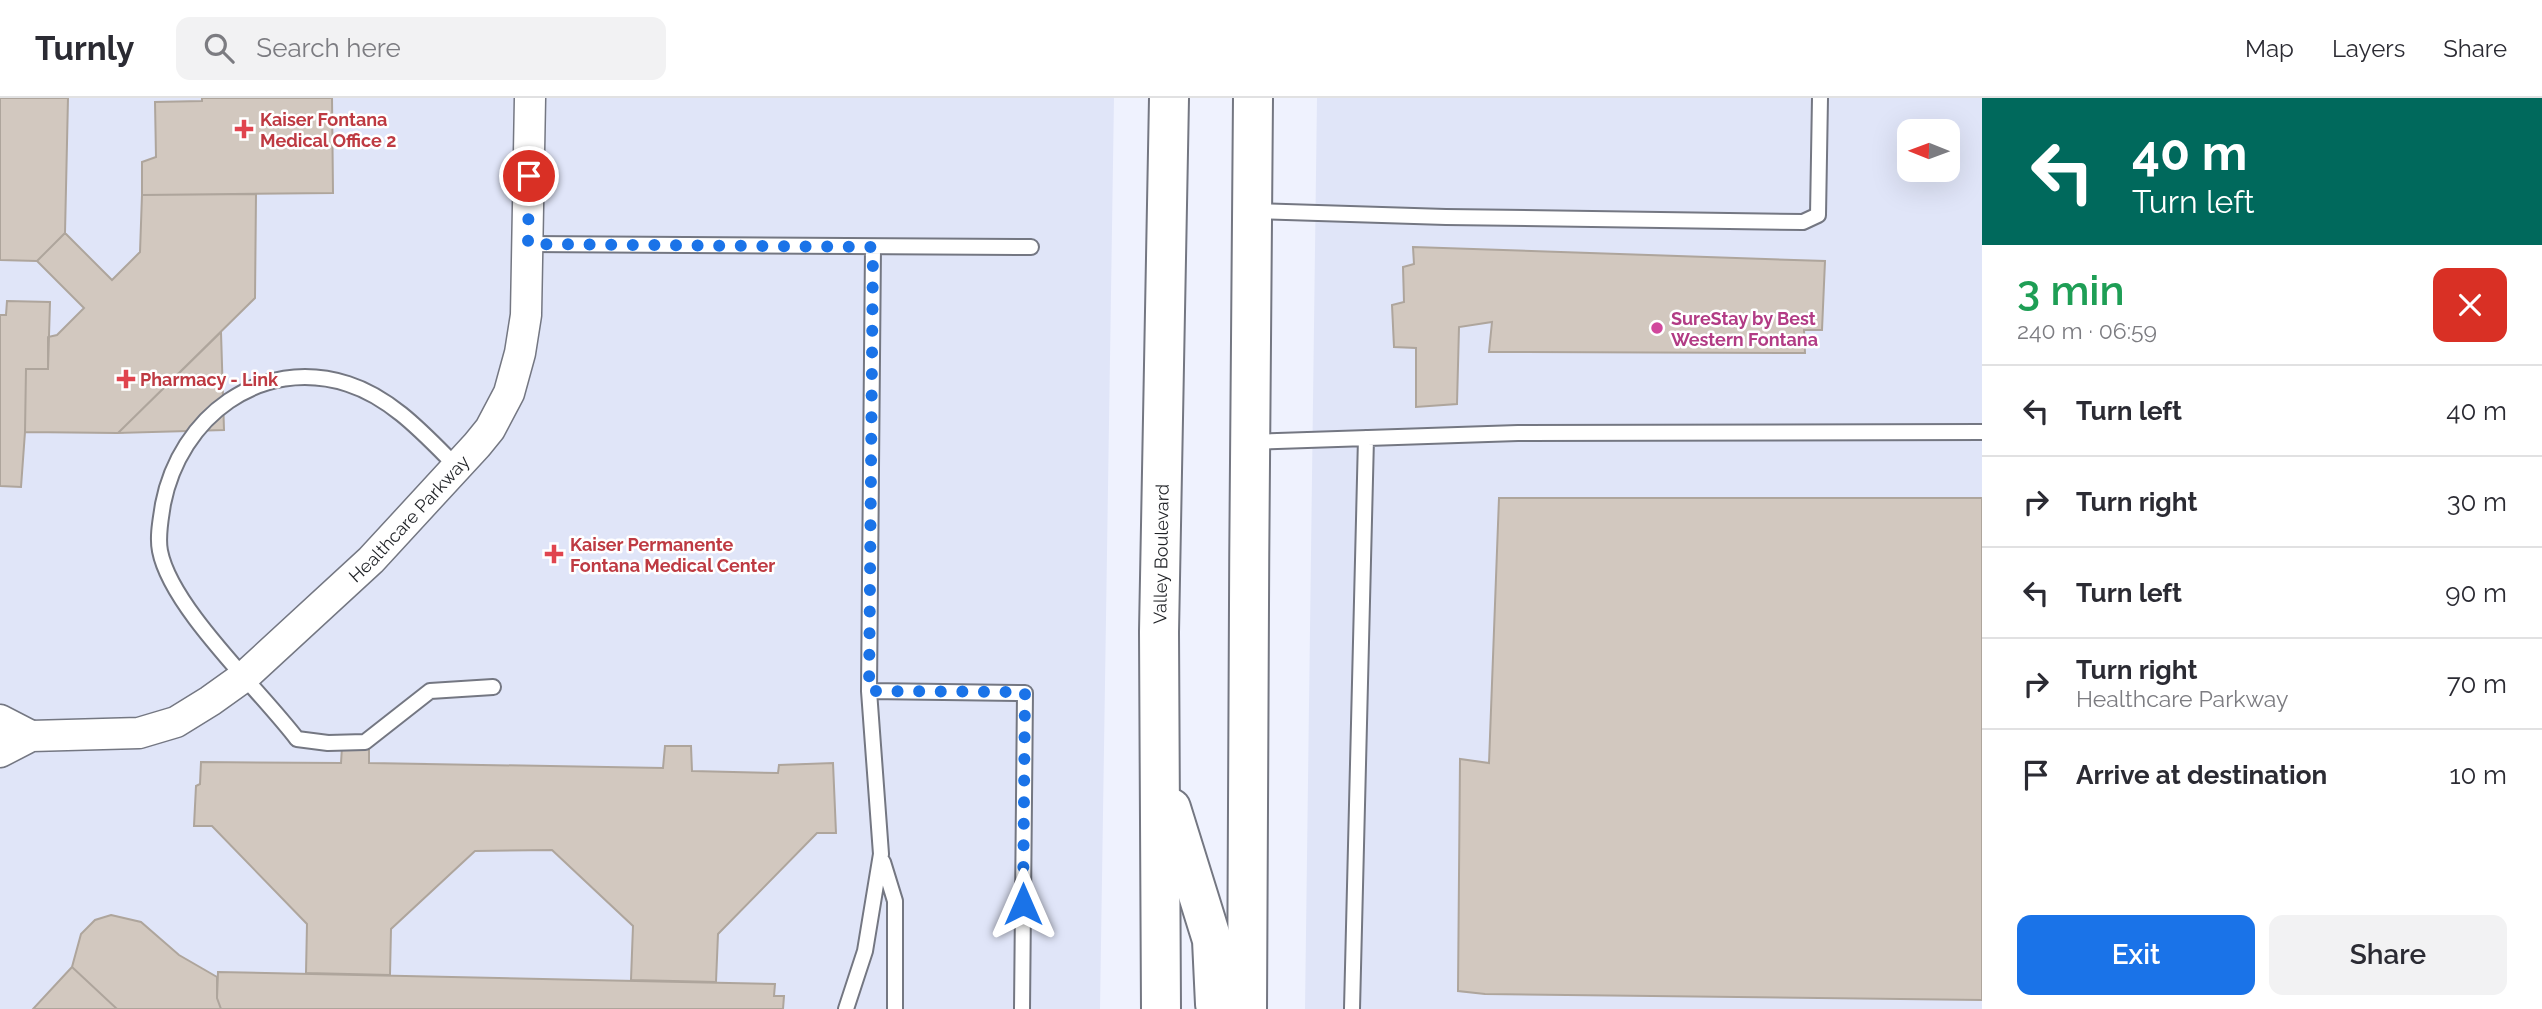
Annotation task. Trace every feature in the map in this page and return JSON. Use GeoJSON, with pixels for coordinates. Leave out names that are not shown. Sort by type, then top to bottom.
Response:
{"type":"FeatureCollection","features":[{"type":"Feature","properties":{"kind":"main road","name":"Valley Boulevard"},"geometry":{"type":"LineString","coordinates":[[1161,1009],[1160,618],[1170,98]]}},
{"type":"Feature","properties":{"kind":"main road"},"geometry":{"type":"LineString","coordinates":[[1247,1009],[1253,98]]}},
{"type":"Feature","properties":{"kind":"main road"},"geometry":{"type":"LineString","coordinates":[[1159,773],[1212,940],[1215,1004],[1219,1009]]}},
{"type":"Feature","properties":{"kind":"street","name":"Healthcare Parkway"},"geometry":{"type":"LineString","coordinates":[[0,752],[31,736],[139,733],[176,722],[211,701],[245,676],[371,560],[490,429],[509,393],[526,315],[530,98]]}},
{"type":"Feature","properties":{"kind":"street","name":"Healthcare Parkway"},"geometry":{"type":"LineString","coordinates":[[0,720],[31,736]]}},
{"type":"Feature","properties":{"kind":"lane"},"geometry":{"type":"LineString","coordinates":[[1251,211],[1446,217],[1803,222],[1818,215],[1820,98]]}},
{"type":"Feature","properties":{"kind":"lane"},"geometry":{"type":"LineString","coordinates":[[528,244],[1031,247]]}},
{"type":"Feature","properties":{"kind":"lane"},"geometry":{"type":"LineString","coordinates":[[846,1009],[866,951],[880,854],[869,691],[873,247]]}},
{"type":"Feature","properties":{"kind":"lane"},"geometry":{"type":"LineString","coordinates":[[457,467],[420,430],[376,394],[318,377],[277,381],[257,387],[218,408],[204,421],[181,451],[168,481],[160,524],[160,551],[176,590],[209,634],[297,739],[328,743],[365,742],[430,691],[493,687]]}},
{"type":"Feature","properties":{"kind":"lane"},"geometry":{"type":"LineString","coordinates":[[1250,442],[1531,433],[1982,432]]}},
{"type":"Feature","properties":{"kind":"lane"},"geometry":{"type":"LineString","coordinates":[[1352,1009],[1366,438]]}},
{"type":"Feature","properties":{"kind":"lane"},"geometry":{"type":"LineString","coordinates":[[869,691],[1025,692],[1022,1009]]}},
{"type":"Feature","properties":{"kind":"lane"},"geometry":{"type":"LineString","coordinates":[[880,854],[895,901],[895,1009]]}},
{"type":"Feature","properties":{"kind":"shaded area","name":"Kaiser Permanente Fontana Medical Center"},"geometry":{"type":"Polygon","coordinates":[[[0,98],[1114,98],[1100,1009],[0,1009],[0,98]]]}},
{"type":"Feature","properties":{"kind":"shaded area"},"geometry":{"type":"Polygon","coordinates":[[[1317,98],[1982,98],[1982,1009],[1305,1009],[1317,98]]]}},
{"type":"Feature","properties":{"kind":"building"},"geometry":{"type":"Polygon","coordinates":[[[0,98],[68,98],[65,233],[37,261],[0,260],[0,98]]]}},
{"type":"Feature","properties":{"kind":"building","name":"Kaiser Fontana Medical Office 2"},"geometry":{"type":"Polygon","coordinates":[[[202,98],[332,98],[333,193],[142,195],[142,162],[156,157],[155,102],[202,101],[202,98]]]}},
{"type":"Feature","properties":{"kind":"building"},"geometry":{"type":"Polygon","coordinates":[[[256,194],[255,298],[118,433],[25,432],[26,369],[48,369],[48,337],[57,335],[84,308],[37,261],[65,233],[112,280],[140,252],[142,195],[256,194]]]}},
{"type":"Feature","properties":{"kind":"building","name":"SureStay by Best Western Fontana"},"geometry":{"type":"Polygon","coordinates":[[[1413,247],[1825,261],[1822,330],[1804,330],[1805,353],[1489,352],[1492,322],[1459,327],[1457,404],[1416,407],[1416,348],[1394,347],[1392,305],[1404,302],[1403,267],[1414,264],[1413,247]]]}},
{"type":"Feature","properties":{"kind":"building"},"geometry":{"type":"Polygon","coordinates":[[[7,301],[50,302],[48,369],[26,369],[21,487],[0,486],[0,315],[6,315],[7,301]]]}},
{"type":"Feature","properties":{"kind":"building"},"geometry":{"type":"Polygon","coordinates":[[[221,332],[224,430],[118,433],[221,332]]]}},
{"type":"Feature","properties":{"kind":"building"},"geometry":{"type":"Polygon","coordinates":[[[1499,498],[1982,498],[1982,1000],[1485,994],[1458,991],[1460,759],[1489,763],[1499,498]]]}},
{"type":"Feature","properties":{"kind":"building"},"geometry":{"type":"Polygon","coordinates":[[[665,746],[691,746],[692,771],[778,773],[779,765],[833,763],[836,833],[817,833],[718,934],[716,982],[631,980],[633,926],[552,850],[475,851],[391,929],[390,975],[306,973],[307,924],[212,826],[194,826],[196,786],[200,784],[201,762],[341,763],[342,747],[369,747],[369,763],[663,768],[665,746]]]}},
{"type":"Feature","properties":{"kind":"building"},"geometry":{"type":"Polygon","coordinates":[[[111,915],[141,922],[179,955],[217,977],[217,998],[221,1009],[117,1009],[72,967],[81,934],[95,920],[111,915]]]}},
{"type":"Feature","properties":{"kind":"building"},"geometry":{"type":"Polygon","coordinates":[[[72,967],[117,1009],[33,1009],[72,967]]]}},
{"type":"Feature","properties":{"kind":"building"},"geometry":{"type":"Polygon","coordinates":[[[218,972],[775,984],[774,996],[784,996],[783,1009],[221,1009],[217,998],[218,972]]]}},
{"type":"Feature","properties":{"kind":"place","name":"Kaiser Fontana Medical Office 2"},"geometry":{"type":"Point","coordinates":[244,129]}},
{"type":"Feature","properties":{"kind":"place","name":"SureStay by Best Western Fontana"},"geometry":{"type":"Point","coordinates":[1657,328]}},
{"type":"Feature","properties":{"kind":"place","name":"Pharmacy - Link"},"geometry":{"type":"Point","coordinates":[126,379]}},
{"type":"Feature","properties":{"kind":"place","name":"Kaiser Permanente Fontana Medical Center"},"geometry":{"type":"Point","coordinates":[554,554]}},
{"type":"Feature","properties":{"kind":"route"},"geometry":{"type":"LineString","coordinates":[[529,176],[528,244],[873,247],[869,691],[1025,692],[1023,904]]}}]}
